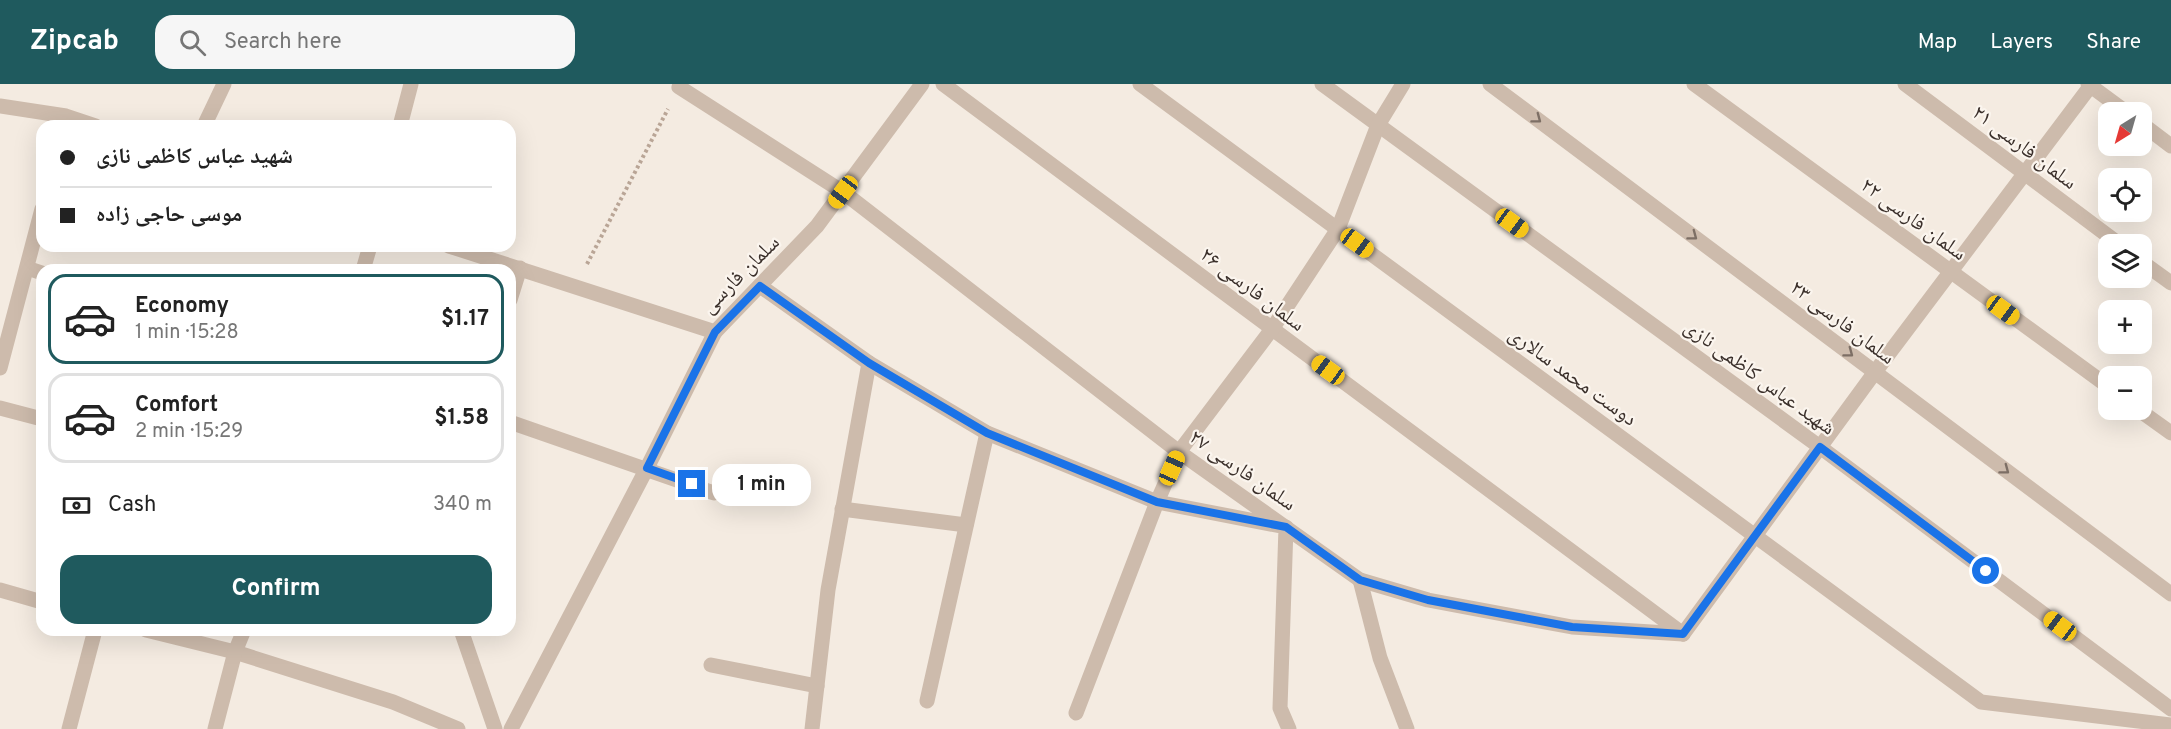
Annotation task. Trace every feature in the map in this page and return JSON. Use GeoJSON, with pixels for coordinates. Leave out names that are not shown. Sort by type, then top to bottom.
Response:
{"type":"FeatureCollection","features":[{"type":"Feature","properties":{"kind":"street"},"geometry":{"type":"LineString","coordinates":[[207,120],[224,84]]}},
{"type":"Feature","properties":{"kind":"street"},"geometry":{"type":"LineString","coordinates":[[402,120],[411,84]]}},
{"type":"Feature","properties":{"kind":"street","name":"سلمان فارسی"},"geometry":{"type":"LineString","coordinates":[[516,267],[715,332],[817,226],[922,84]]}},
{"type":"Feature","properties":{"kind":"street","name":"سلمان فارسی ۲۶"},"geometry":{"type":"LineString","coordinates":[[943,84],[1683,634]]}},
{"type":"Feature","properties":{"kind":"street","name":"دوست محمد سالاری"},"geometry":{"type":"LineString","coordinates":[[1140,84],[1981,702],[2171,724]]}},
{"type":"Feature","properties":{"kind":"street","name":"شهید عباس کاظمی نازی"},"geometry":{"type":"LineString","coordinates":[[1322,84],[1820,447],[2171,709]]}},
{"type":"Feature","properties":{"kind":"street"},"geometry":{"type":"LineString","coordinates":[[1076,713],[1157,502],[1179,452],[1272,329],[1338,229],[1378,124],[1403,84]]}},
{"type":"Feature","properties":{"kind":"street","name":"سلمان فارسی ۲۳"},"geometry":{"type":"LineString","coordinates":[[1490,84],[2171,594]]}},
{"type":"Feature","properties":{"kind":"street","name":"سلمان فارسی ۲۲"},"geometry":{"type":"LineString","coordinates":[[1694,84],[2098,379]]}},
{"type":"Feature","properties":{"kind":"street","name":"سلمان فارسی ۲۱"},"geometry":{"type":"LineString","coordinates":[[1905,84],[2106,234]]}},
{"type":"Feature","properties":{"kind":"street","name":"سلمان فارسی ۲۷"},"geometry":{"type":"LineString","coordinates":[[680,85],[843,192],[1179,452],[1360,580],[1428,600],[1572,627],[1683,634]]}},
{"type":"Feature","properties":{"kind":"street"},"geometry":{"type":"LineString","coordinates":[[1683,634],[2090,85],[2113,102]]}},
{"type":"Feature","properties":{"kind":"street"},"geometry":{"type":"LineString","coordinates":[[0,106],[60,120]]}},
{"type":"Feature","properties":{"kind":"street"},"geometry":{"type":"LineString","coordinates":[[2152,132],[2171,146]]}},
{"type":"Feature","properties":{"kind":"street"},"geometry":{"type":"LineString","coordinates":[[0,368],[34,270],[36,252]]}},
{"type":"Feature","properties":{"kind":"street","name":"سلمان فارسی"},"geometry":{"type":"LineString","coordinates":[[468,252],[507,264]]}},
{"type":"Feature","properties":{"kind":"street"},"geometry":{"type":"LineString","coordinates":[[516,281],[520,268]]}},
{"type":"Feature","properties":{"kind":"street"},"geometry":{"type":"LineString","coordinates":[[2152,270],[2171,284]]}},
{"type":"Feature","properties":{"kind":"street"},"geometry":{"type":"LineString","coordinates":[[760,286],[869,363],[987,433],[1157,502],[1286,527],[1280,708],[1289,729]]}},
{"type":"Feature","properties":{"kind":"street"},"geometry":{"type":"LineString","coordinates":[[511,729],[715,332]]}},
{"type":"Feature","properties":{"kind":"street"},"geometry":{"type":"LineString","coordinates":[[812,729],[828,590],[869,363]]}},
{"type":"Feature","properties":{"kind":"street"},"geometry":{"type":"LineString","coordinates":[[0,408],[36,417]]}},
{"type":"Feature","properties":{"kind":"street"},"geometry":{"type":"LineString","coordinates":[[2152,419],[2171,432]]}},
{"type":"Feature","properties":{"kind":"street"},"geometry":{"type":"LineString","coordinates":[[516,424],[714,493]]}},
{"type":"Feature","properties":{"kind":"street"},"geometry":{"type":"LineString","coordinates":[[927,701],[987,433]]}},
{"type":"Feature","properties":{"kind":"street"},"geometry":{"type":"LineString","coordinates":[[842,509],[966,525]]}},
{"type":"Feature","properties":{"kind":"street"},"geometry":{"type":"LineString","coordinates":[[1360,580],[1380,658],[1407,729]]}},
{"type":"Feature","properties":{"kind":"street"},"geometry":{"type":"LineString","coordinates":[[0,591],[36,600]]}},
{"type":"Feature","properties":{"kind":"street"},"geometry":{"type":"LineString","coordinates":[[69,729],[93,636]]}},
{"type":"Feature","properties":{"kind":"street"},"geometry":{"type":"LineString","coordinates":[[170,636],[235,652],[393,702],[458,729]]}},
{"type":"Feature","properties":{"kind":"street"},"geometry":{"type":"LineString","coordinates":[[215,729],[241,636]]}},
{"type":"Feature","properties":{"kind":"street"},"geometry":{"type":"LineString","coordinates":[[463,636],[495,729]]}},
{"type":"Feature","properties":{"kind":"street"},"geometry":{"type":"LineString","coordinates":[[711,664],[817,686]]}},
{"type":"Feature","properties":{"kind":"path"},"geometry":{"type":"LineString","coordinates":[[575,287],[680,85]]}},
{"type":"Feature","properties":{"kind":"route"},"geometry":{"type":"LineString","coordinates":[[692,484],[647,468],[715,332],[760,286],[869,363],[987,433],[1157,502],[1286,527],[1360,580],[1428,600],[1572,627],[1683,634],[1820,447],[1986,571]]}}]}
